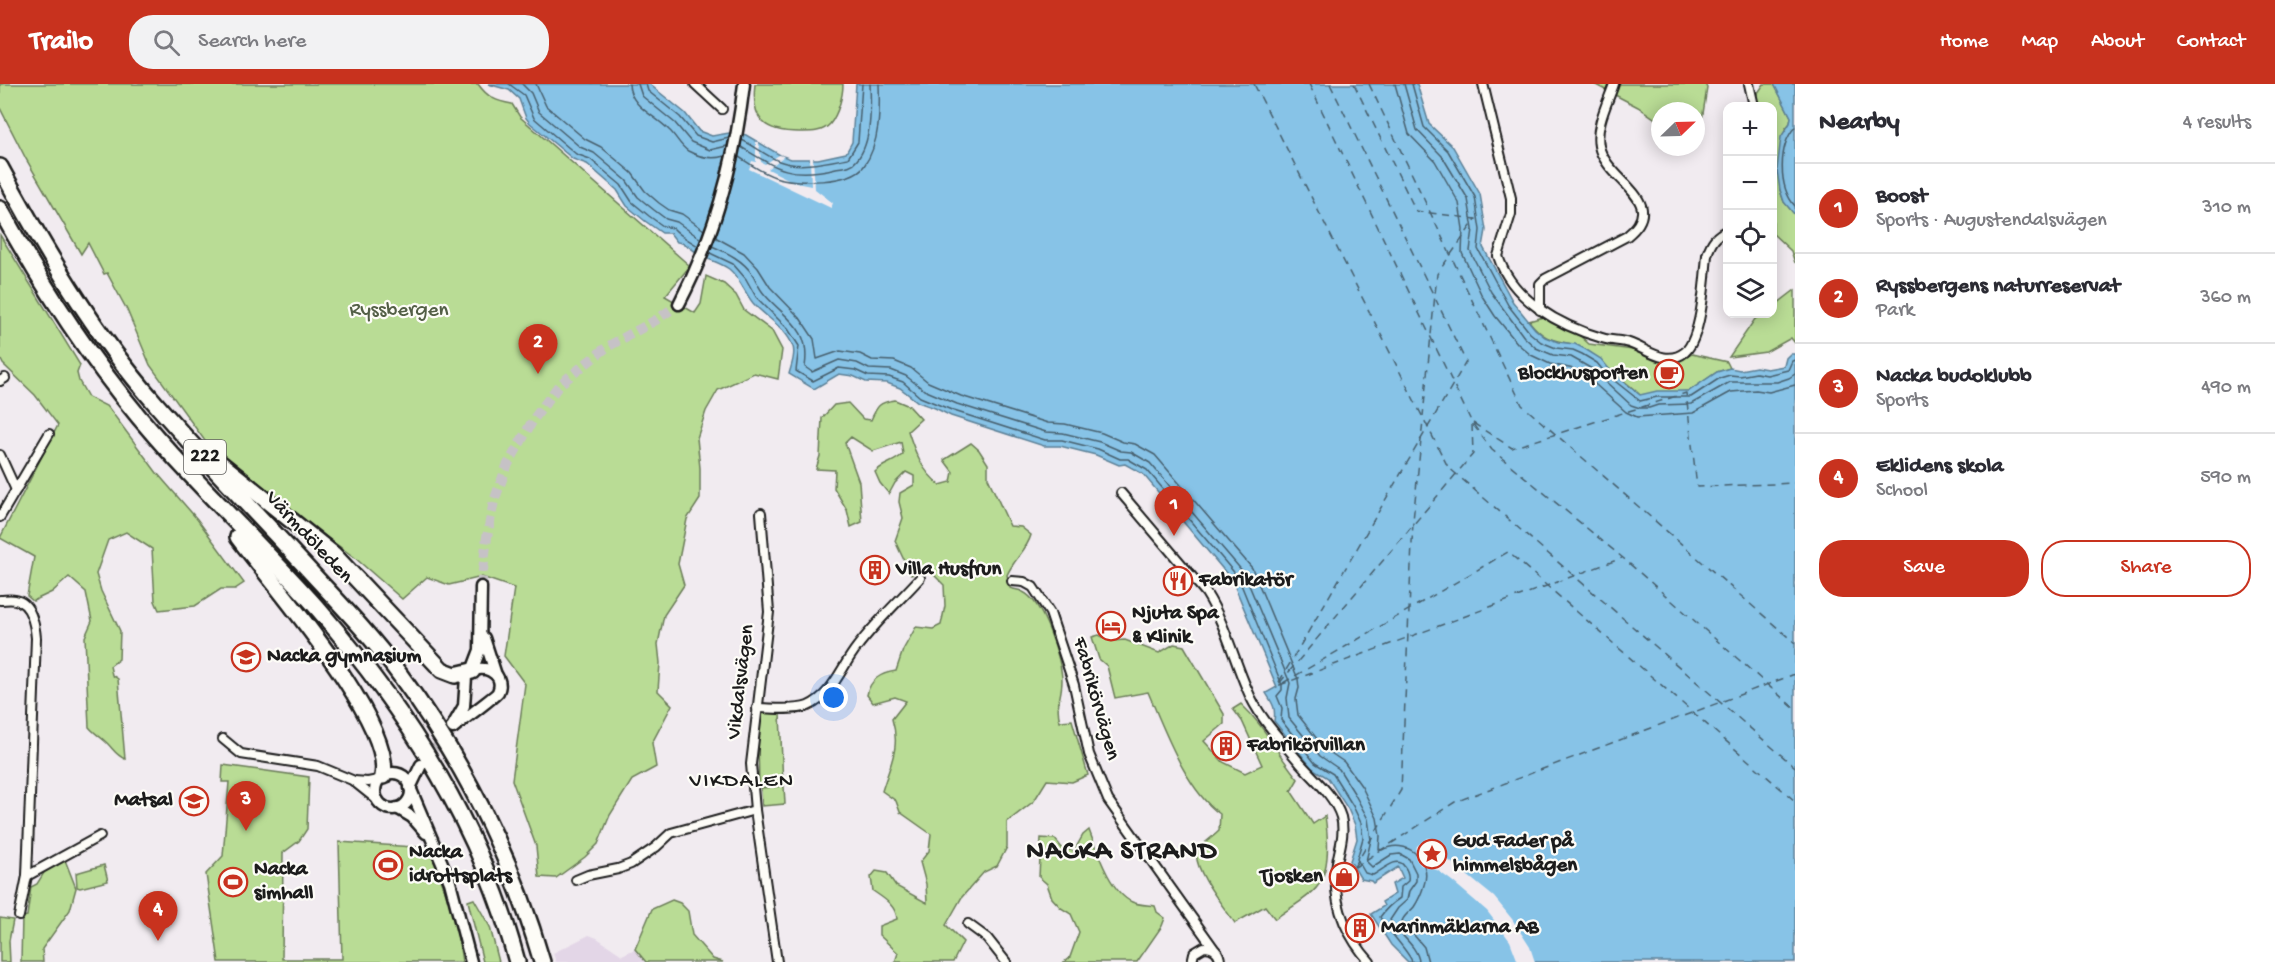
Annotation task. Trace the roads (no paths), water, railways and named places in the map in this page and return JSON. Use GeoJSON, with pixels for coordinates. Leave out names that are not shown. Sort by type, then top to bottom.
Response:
{"type":"FeatureCollection","features":[{"type":"Feature","properties":{"kind":"highway","name":"Värmdöleden"},"geometry":{"type":"LineString","coordinates":[[0,167],[33,228],[95,325],[153,402],[364,630],[399,674],[436,727],[475,793],[496,836],[531,926],[542,962]]}},
{"type":"Feature","properties":{"kind":"highway","name":"Värmdöleden"},"geometry":{"type":"LineString","coordinates":[[0,209],[78,339],[135,411],[185,469],[317,608],[378,682],[435,765],[462,815],[492,881],[518,962]]}},
{"type":"Feature","properties":{"kind":"highway"},"geometry":{"type":"LineString","coordinates":[[183,434],[333,554],[442,670],[459,675],[472,671]]}},
{"type":"Feature","properties":{"kind":"highway"},"geometry":{"type":"LineString","coordinates":[[185,469],[351,687],[367,716],[386,776]]}},
{"type":"Feature","properties":{"kind":"highway"},"geometry":{"type":"LineString","coordinates":[[492,881],[509,962]]}},
{"type":"Feature","properties":{"kind":"street"},"geometry":{"type":"LineString","coordinates":[[695,84],[722,109]]}},
{"type":"Feature","properties":{"kind":"street"},"geometry":{"type":"LineString","coordinates":[[679,304],[703,253],[723,194],[739,130],[744,84]]}},
{"type":"Feature","properties":{"kind":"street"},"geometry":{"type":"LineString","coordinates":[[1483,84],[1511,198],[1511,214],[1498,256],[1511,282],[1540,310],[1603,339],[1629,343],[1655,355],[1665,357],[1680,355],[1688,348],[1702,310],[1709,247],[1723,232]]}},
{"type":"Feature","properties":{"kind":"street"},"geometry":{"type":"LineString","coordinates":[[1540,310],[1540,284],[1545,279],[1627,236],[1636,229],[1643,218],[1642,207],[1638,199],[1606,162],[1599,147],[1599,130],[1614,84]]}},
{"type":"Feature","properties":{"kind":"street"},"geometry":{"type":"LineString","coordinates":[[1749,84],[1753,102]]}},
{"type":"Feature","properties":{"kind":"street"},"geometry":{"type":"LineString","coordinates":[[0,517],[49,434]]}},
{"type":"Feature","properties":{"kind":"street"},"geometry":{"type":"LineString","coordinates":[[0,455],[16,490]]}},
{"type":"Feature","properties":{"kind":"street"},"geometry":{"type":"LineString","coordinates":[[1121,493],[1206,592],[1216,608],[1247,690],[1262,715],[1305,769],[1330,795],[1343,830],[1335,880],[1339,911],[1354,942],[1370,962]]}},
{"type":"Feature","properties":{"kind":"street","name":"Vikdalsvägen"},"geometry":{"type":"LineString","coordinates":[[762,513],[769,612],[751,764],[755,810],[777,962]]}},
{"type":"Feature","properties":{"kind":"street"},"geometry":{"type":"LineString","coordinates":[[757,708],[802,708],[813,703],[831,688],[858,645],[920,578]]}},
{"type":"Feature","properties":{"kind":"street","name":"Fabrikörvägen"},"geometry":{"type":"LineString","coordinates":[[1012,581],[1024,582],[1033,587],[1046,605],[1069,668],[1089,754],[1108,800],[1220,957]]}},
{"type":"Feature","properties":{"kind":"street"},"geometry":{"type":"LineString","coordinates":[[481,587],[480,650],[472,671],[465,681],[465,702],[462,712],[452,728],[496,695],[499,687],[487,650],[482,622]]}},
{"type":"Feature","properties":{"kind":"street"},"geometry":{"type":"LineString","coordinates":[[0,600],[16,600],[25,604],[35,629],[27,876],[19,916]]}},
{"type":"Feature","properties":{"kind":"street"},"geometry":{"type":"LineString","coordinates":[[472,671],[486,668],[497,678]]}},
{"type":"Feature","properties":{"kind":"street"},"geometry":{"type":"LineString","coordinates":[[224,739],[241,754],[318,766],[352,780],[368,782],[420,764],[408,801],[397,808]]}},
{"type":"Feature","properties":{"kind":"street"},"geometry":{"type":"LineString","coordinates":[[386,776],[407,780],[452,891],[471,962]]}},
{"type":"Feature","properties":{"kind":"street"},"geometry":{"type":"LineString","coordinates":[[377,800],[375,790],[386,776]]}},
{"type":"Feature","properties":{"kind":"street"},"geometry":{"type":"LineString","coordinates":[[352,780],[384,807],[397,808],[412,817],[423,828],[436,848]]}},
{"type":"Feature","properties":{"kind":"street"},"geometry":{"type":"LineString","coordinates":[[576,880],[631,864],[656,847],[671,833],[755,810]]}},
{"type":"Feature","properties":{"kind":"street"},"geometry":{"type":"LineString","coordinates":[[27,876],[100,836]]}},
{"type":"Feature","properties":{"kind":"street"},"geometry":{"type":"LineString","coordinates":[[968,924],[987,939],[1006,962]]}},
{"type":"Feature","properties":{"kind":"street"},"geometry":{"type":"LineString","coordinates":[[1191,961],[1200,941],[1199,927]]}},
{"type":"Feature","properties":{"kind":"street"},"geometry":{"type":"LineString","coordinates":[[1197,950],[1208,947],[1220,957]]}},
{"type":"Feature","properties":{"kind":"water"},"geometry":{"type":"Polygon","coordinates":[[[488,84],[649,84],[685,113],[699,131],[712,136],[735,132],[746,135],[791,159],[818,159],[846,153],[852,142],[856,84],[1417,84],[1429,124],[1453,147],[1480,194],[1486,230],[1483,247],[1513,302],[1535,329],[1545,337],[1558,342],[1575,344],[1585,349],[1601,359],[1610,370],[1640,395],[1657,391],[1689,391],[1717,372],[1730,368],[1767,369],[1784,366],[1786,358],[1790,354],[1795,354],[1795,962],[1408,962],[1391,945],[1371,914],[1384,906],[1382,902],[1395,894],[1392,884],[1403,878],[1398,867],[1373,883],[1361,879],[1350,861],[1357,839],[1355,825],[1348,809],[1328,778],[1312,768],[1274,721],[1273,706],[1266,693],[1277,687],[1232,580],[1143,474],[1125,464],[1119,465],[1096,455],[1060,446],[1044,446],[951,416],[918,402],[900,388],[887,383],[866,382],[853,376],[839,374],[814,389],[789,374],[794,353],[790,340],[781,328],[753,303],[729,269],[677,242],[670,233],[662,233],[645,221],[627,206],[617,190],[587,164],[573,159],[530,123],[519,99],[509,90],[488,84]]]}},
{"type":"Feature","properties":{"kind":"water"},"geometry":{"type":"Polygon","coordinates":[[[1774,84],[1795,84],[1795,215],[1784,202],[1777,170],[1781,137],[1791,117],[1774,84]]]}},
{"type":"Feature","properties":{"kind":"tunnel"},"geometry":{"type":"LineString","coordinates":[[481,587],[494,501],[507,466],[533,420],[559,385],[607,347],[656,320],[679,304]]}},
{"type":"Feature","properties":{"kind":"tunnel"},"geometry":{"type":"LineString","coordinates":[[425,760],[453,728]]}},
{"type":"Feature","properties":{"kind":"place","name":"Ryssbergens naturreservat"},"geometry":{"type":"Point","coordinates":[538,374]}},
{"type":"Feature","properties":{"kind":"place","name":"Blockhusporten"},"geometry":{"type":"Point","coordinates":[1669,374]}},
{"type":"Feature","properties":{"kind":"place","name":"Boost"},"geometry":{"type":"Point","coordinates":[1174,536]}},
{"type":"Feature","properties":{"kind":"place","name":"Villa Husfrun"},"geometry":{"type":"Point","coordinates":[875,570]}},
{"type":"Feature","properties":{"kind":"place","name":"Fabrikatör"},"geometry":{"type":"Point","coordinates":[1178,581]}},
{"type":"Feature","properties":{"kind":"place","name":"Njuta Spa & Klinik"},"geometry":{"type":"Point","coordinates":[1111,626]}},
{"type":"Feature","properties":{"kind":"place","name":"Nacka gymnasium"},"geometry":{"type":"Point","coordinates":[246,657]}},
{"type":"Feature","properties":{"kind":"place","name":"Fabrikörvillan"},"geometry":{"type":"Point","coordinates":[1226,746]}},
{"type":"Feature","properties":{"kind":"place","name":"Matsal"},"geometry":{"type":"Point","coordinates":[194,801]}},
{"type":"Feature","properties":{"kind":"place","name":"Nacka budoklubb"},"geometry":{"type":"Point","coordinates":[246,831]}},
{"type":"Feature","properties":{"kind":"place","name":"Gud Fader på himmelsbågen"},"geometry":{"type":"Point","coordinates":[1432,854]}},
{"type":"Feature","properties":{"kind":"place","name":"Nacka idrottsplats"},"geometry":{"type":"Point","coordinates":[388,865]}},
{"type":"Feature","properties":{"kind":"place","name":"Tjosken"},"geometry":{"type":"Point","coordinates":[1344,877]}},
{"type":"Feature","properties":{"kind":"place","name":"Nacka simhall"},"geometry":{"type":"Point","coordinates":[233,882]}},
{"type":"Feature","properties":{"kind":"place","name":"Marinmäklarna AB"},"geometry":{"type":"Point","coordinates":[1360,928]}},
{"type":"Feature","properties":{"kind":"place","name":"Eklidens skola"},"geometry":{"type":"Point","coordinates":[158,941]}},
{"type":"Feature","properties":{"kind":"district","name":"VIKDALEN"},"geometry":{"type":"Point","coordinates":[742,782]}},
{"type":"Feature","properties":{"kind":"district","name":"NACKA STRAND"},"geometry":{"type":"Point","coordinates":[1122,853]}},
{"type":"Feature","properties":{"kind":"park label","name":"Ryssbergen"},"geometry":{"type":"Point","coordinates":[399,311]}}]}
